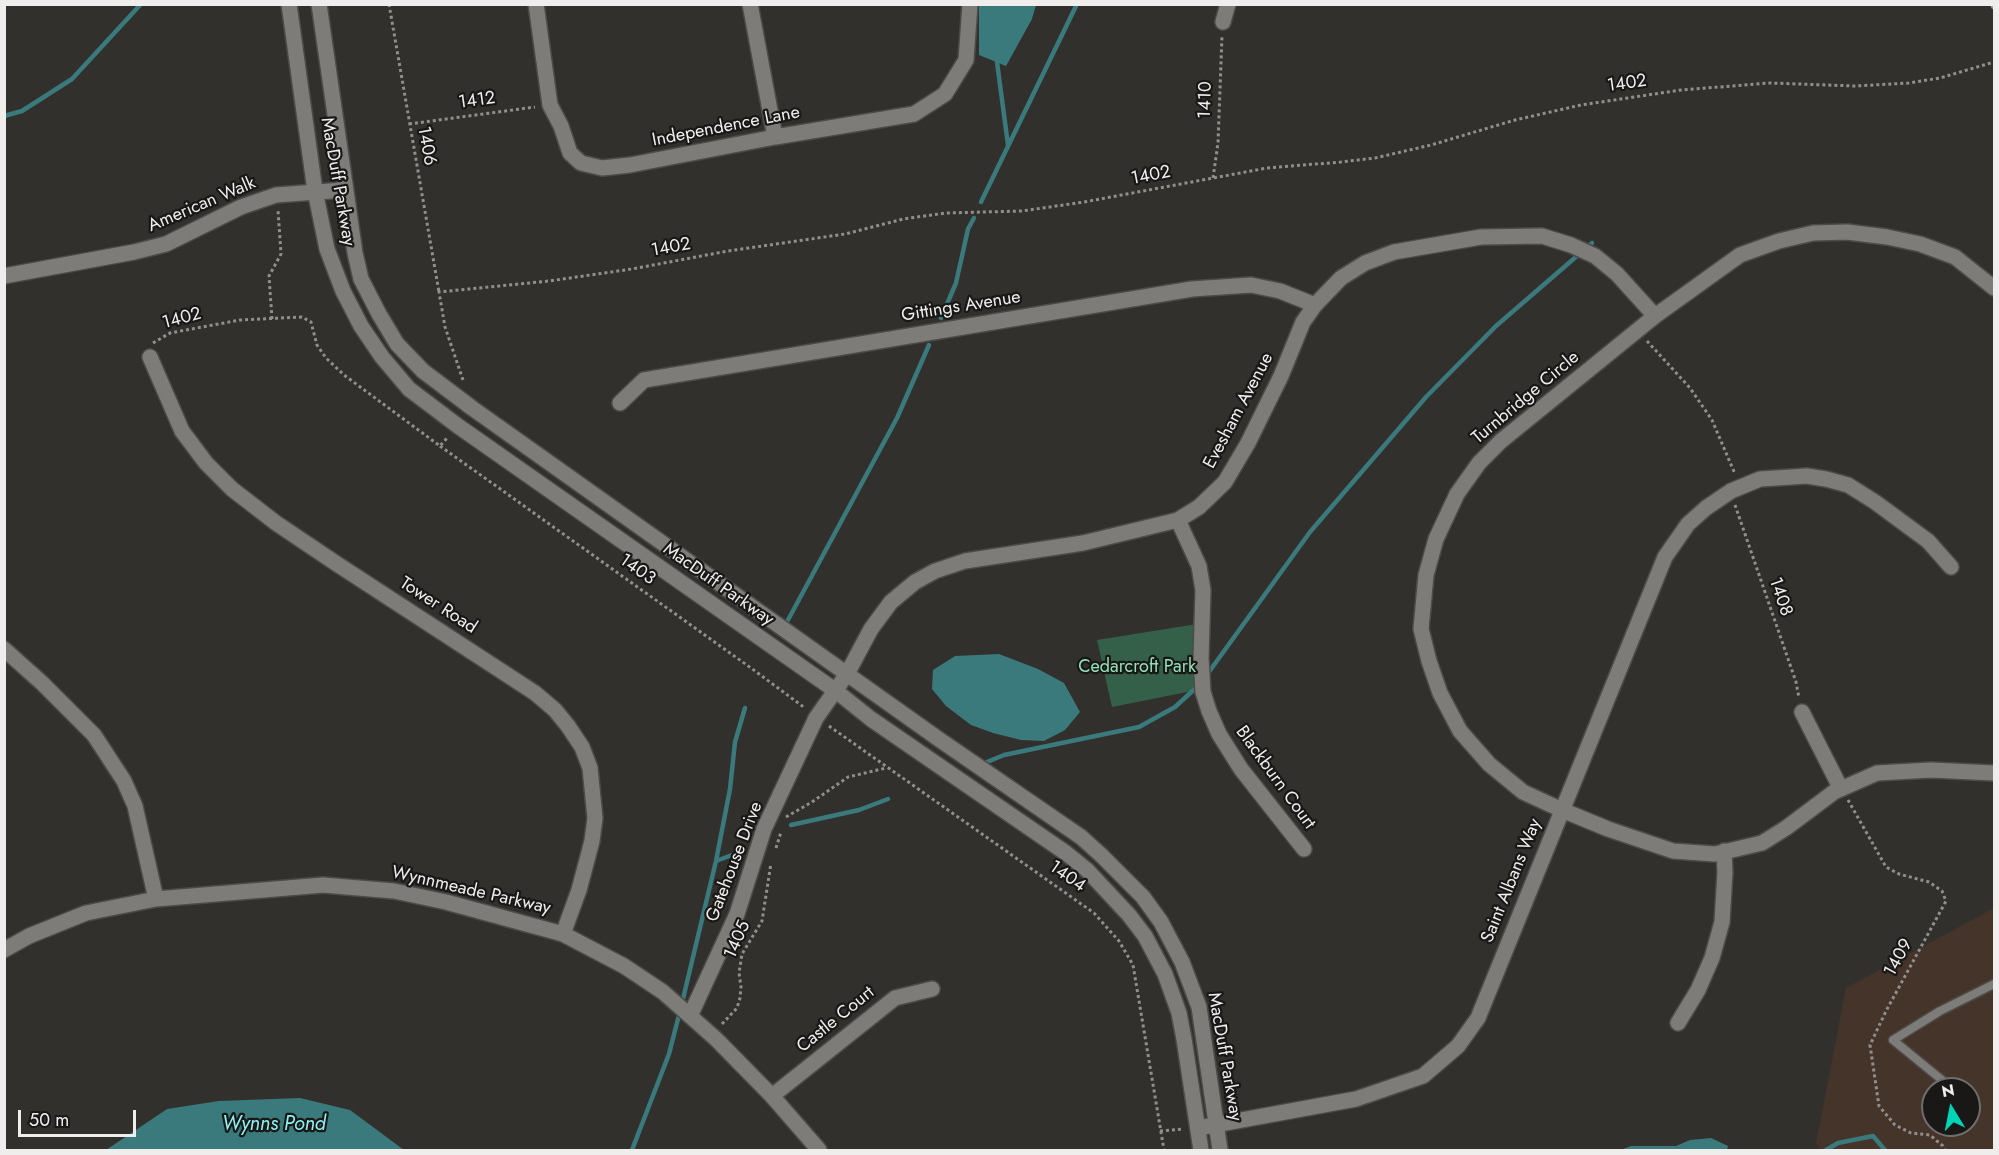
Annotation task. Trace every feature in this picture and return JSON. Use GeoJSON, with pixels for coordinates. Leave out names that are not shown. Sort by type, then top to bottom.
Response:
{"type":"FeatureCollection","features":[{"type":"Feature","properties":{"kind":"street","name":"MacDuff Parkway"},"geometry":{"type":"LineString","coordinates":[[289,4],[315,191],[327,249],[343,291],[361,326],[382,357],[409,389],[458,426],[1087,870],[1129,915],[1155,953],[1179,1013],[1189,1062],[1201,1150]]}},
{"type":"Feature","properties":{"kind":"street","name":"MacDuff Parkway"},"geometry":{"type":"LineString","coordinates":[[318,4],[329,68],[344,190],[361,279],[397,344],[423,371],[472,408],[1081,837],[1101,855],[1143,897],[1173,942],[1199,1007],[1220,1150]]}},
{"type":"Feature","properties":{"kind":"street","name":"Independence Lane"},"geometry":{"type":"LineString","coordinates":[[536,4],[550,105],[561,126],[570,153],[581,163],[602,168],[630,165],[775,137],[914,114],[945,94],[966,60],[970,4]]}},
{"type":"Feature","properties":{"kind":"street"},"geometry":{"type":"LineString","coordinates":[[750,4],[775,137]]}},
{"type":"Feature","properties":{"kind":"street"},"geometry":{"type":"LineString","coordinates":[[1223,22],[1228,4]]}},
{"type":"Feature","properties":{"kind":"street","name":"American Walk"},"geometry":{"type":"LineString","coordinates":[[4,276],[166,244],[241,207],[276,195],[344,190]]}},
{"type":"Feature","properties":{"kind":"street","name":"Turnbridge Circle"},"geometry":{"type":"LineString","coordinates":[[1995,288],[1955,257],[1920,244],[1887,237],[1847,232],[1813,233],[1740,255],[1654,316],[1501,441],[1479,463],[1457,495],[1436,539],[1426,576],[1421,629],[1440,693],[1460,731],[1488,764],[1523,792],[1608,829],[1673,851],[1715,854],[1762,843],[1841,789],[1877,773],[1931,770],[1995,773]]}},
{"type":"Feature","properties":{"kind":"street","name":"Evesham Avenue"},"geometry":{"type":"LineString","coordinates":[[836,691],[871,629],[891,602],[915,582],[936,571],[965,561],[1083,543],[1178,520],[1199,507],[1225,482],[1248,443],[1281,376],[1303,322],[1315,305],[1341,278],[1365,263],[1394,252],[1481,237],[1542,236],[1573,245],[1593,255],[1617,273],[1654,316]]}},
{"type":"Feature","properties":{"kind":"street","name":"Gittings Avenue"},"geometry":{"type":"LineString","coordinates":[[620,403],[644,380],[1192,289],[1251,285],[1280,291],[1315,305]]}},
{"type":"Feature","properties":{"kind":"street","name":"Tower Road"},"geometry":{"type":"LineString","coordinates":[[150,357],[182,431],[206,463],[232,489],[276,523],[337,564],[536,693],[555,710],[568,726],[582,747],[590,768],[595,818],[592,841],[579,890],[563,934]]}},
{"type":"Feature","properties":{"kind":"street","name":"Saint Albans Way"},"geometry":{"type":"LineString","coordinates":[[1198,1128],[1356,1099],[1423,1076],[1458,1046],[1478,1018],[1665,557],[1688,524],[1706,508],[1736,489],[1760,479],[1807,476],[1848,485],[1928,541],[1951,567]]}},
{"type":"Feature","properties":{"kind":"street","name":"Blackburn Court"},"geometry":{"type":"LineString","coordinates":[[1178,520],[1199,566],[1203,590],[1201,668],[1203,692],[1219,734],[1246,777],[1304,849]]}},
{"type":"Feature","properties":{"kind":"street"},"geometry":{"type":"LineString","coordinates":[[4,649],[94,735],[124,781],[135,806],[156,899]]}},
{"type":"Feature","properties":{"kind":"street","name":"Gatehouse Drive"},"geometry":{"type":"LineString","coordinates":[[690,1016],[737,914],[764,829],[816,717],[836,691]]}},
{"type":"Feature","properties":{"kind":"street"},"geometry":{"type":"LineString","coordinates":[[1802,712],[1841,789]]}},
{"type":"Feature","properties":{"kind":"street"},"geometry":{"type":"LineString","coordinates":[[1678,1023],[1698,990],[1712,958],[1722,922],[1724,852]]}},
{"type":"Feature","properties":{"kind":"street","name":"Wynnmeade Parkway"},"geometry":{"type":"LineString","coordinates":[[4,950],[29,936],[87,913],[156,899],[289,887],[347,886],[417,895],[563,934],[624,966],[663,992],[717,1039],[772,1096],[819,1150]]}},
{"type":"Feature","properties":{"kind":"street","name":"Castle Court"},"geometry":{"type":"LineString","coordinates":[[772,1096],[895,998],[932,989]]}},
{"type":"Feature","properties":{"kind":"lane"},"geometry":{"type":"LineString","coordinates":[[1938,1077],[1893,1040],[1940,1011],[1995,984]]}},
{"type":"Feature","properties":{"kind":"path","name":"1406"},"geometry":{"type":"LineString","coordinates":[[389,4],[439,292]]}},
{"type":"Feature","properties":{"kind":"path","name":"1410"},"geometry":{"type":"LineString","coordinates":[[1213,178],[1218,143],[1223,22]]}},
{"type":"Feature","properties":{"kind":"path","name":"1402"},"geometry":{"type":"LineString","coordinates":[[439,292],[549,281],[632,269],[728,251],[845,234],[914,218],[990,210],[1022,211],[1084,202],[1267,168],[1375,158],[1570,107],[1681,90],[1770,83],[1855,86],[1909,83],[1940,78],[1995,62]]}},
{"type":"Feature","properties":{"kind":"path","name":"1412"},"geometry":{"type":"LineString","coordinates":[[409,124],[550,105]]}},
{"type":"Feature","properties":{"kind":"path"},"geometry":{"type":"LineString","coordinates":[[272,319],[269,276],[281,254],[276,195]]}},
{"type":"Feature","properties":{"kind":"path"},"geometry":{"type":"LineString","coordinates":[[439,292],[444,327],[461,378],[474,395],[472,408]]}},
{"type":"Feature","properties":{"kind":"path","name":"1402"},"geometry":{"type":"LineString","coordinates":[[150,357],[149,345],[170,333],[240,320],[302,317],[311,322],[317,345],[344,375],[440,446]]}},
{"type":"Feature","properties":{"kind":"path","name":"1408"},"geometry":{"type":"LineString","coordinates":[[1638,330],[1690,388],[1712,420],[1736,489],[1764,594],[1796,682],[1802,712]]}},
{"type":"Feature","properties":{"kind":"path"},"geometry":{"type":"LineString","coordinates":[[440,446],[458,426]]}},
{"type":"Feature","properties":{"kind":"path","name":"1403"},"geometry":{"type":"LineString","coordinates":[[440,446],[816,717]]}},
{"type":"Feature","properties":{"kind":"path","name":"1404"},"geometry":{"type":"LineString","coordinates":[[816,717],[1094,913],[1119,941],[1133,964],[1164,1150]]}},
{"type":"Feature","properties":{"kind":"path"},"geometry":{"type":"LineString","coordinates":[[786,818],[848,777],[888,767]]}},
{"type":"Feature","properties":{"kind":"path","name":"1409"},"geometry":{"type":"LineString","coordinates":[[1841,789],[1886,867],[1899,874],[1929,882],[1942,891],[1946,902],[1886,1011],[1870,1046],[1880,1106],[1895,1125],[1911,1133],[1930,1135],[1945,1150]]}},
{"type":"Feature","properties":{"kind":"path","name":"1405"},"geometry":{"type":"LineString","coordinates":[[717,1039],[723,1023],[737,1008],[741,987],[739,973],[742,954],[762,921],[770,865],[783,827]]}},
{"type":"Feature","properties":{"kind":"path"},"geometry":{"type":"LineString","coordinates":[[1160,1131],[1198,1128]]}},
{"type":"Feature","properties":{"kind":"shaded area"},"geometry":{"type":"Polygon","coordinates":[[[1994,908],[1994,1150],[1821,1150],[1816,1143],[1846,988],[1994,908]]]}},
{"type":"Feature","properties":{"kind":"green space","name":"Cedarcroft Park"},"geometry":{"type":"Polygon","coordinates":[[[1197,624],[1197,690],[1112,707],[1097,640],[1197,624]]]}},
{"type":"Feature","properties":{"kind":"water"},"geometry":{"type":"Polygon","coordinates":[[[979,5],[1036,5],[1032,19],[1006,66],[979,55],[979,5]]]}},
{"type":"Feature","properties":{"kind":"water"},"geometry":{"type":"Polygon","coordinates":[[[999,654],[1038,669],[1064,683],[1080,712],[1065,730],[1044,741],[1021,740],[993,733],[971,725],[946,706],[932,689],[933,670],[955,656],[999,654]]]}},
{"type":"Feature","properties":{"kind":"water","name":"Wynns Pond"},"geometry":{"type":"Polygon","coordinates":[[[300,1098],[350,1110],[404,1150],[106,1150],[167,1109],[219,1101],[300,1098]]]}},
{"type":"Feature","properties":{"kind":"water"},"geometry":{"type":"Polygon","coordinates":[[[1711,1138],[1728,1146],[1727,1150],[1621,1150],[1631,1146],[1676,1146],[1690,1140],[1711,1138]]]}},
{"type":"Feature","properties":{"kind":"waterway"},"geometry":{"type":"LineString","coordinates":[[4,116],[22,111],[72,79],[141,4]]}},
{"type":"Feature","properties":{"kind":"waterway"},"geometry":{"type":"LineString","coordinates":[[981,202],[1077,4]]}},
{"type":"Feature","properties":{"kind":"waterway"},"geometry":{"type":"LineString","coordinates":[[997,62],[1008,145]]}},
{"type":"Feature","properties":{"kind":"waterway"},"geometry":{"type":"LineString","coordinates":[[941,318],[956,283],[968,229],[974,218]]}},
{"type":"Feature","properties":{"kind":"waterway"},"geometry":{"type":"LineString","coordinates":[[1206,676],[1310,532],[1426,397],[1496,326],[1592,243]]}},
{"type":"Feature","properties":{"kind":"waterway"},"geometry":{"type":"LineString","coordinates":[[788,620],[897,418],[929,345]]}},
{"type":"Feature","properties":{"kind":"waterway"},"geometry":{"type":"LineString","coordinates":[[987,762],[1004,755],[1139,727],[1175,707],[1199,685]]}},
{"type":"Feature","properties":{"kind":"waterway"},"geometry":{"type":"LineString","coordinates":[[682,1003],[716,861],[730,789],[735,742],[745,708]]}},
{"type":"Feature","properties":{"kind":"waterway"},"geometry":{"type":"LineString","coordinates":[[791,825],[859,810],[888,799]]}},
{"type":"Feature","properties":{"kind":"waterway"},"geometry":{"type":"LineString","coordinates":[[716,861],[732,855]]}},
{"type":"Feature","properties":{"kind":"waterway"},"geometry":{"type":"LineString","coordinates":[[632,1150],[669,1054],[680,1011]]}},
{"type":"Feature","properties":{"kind":"waterway"},"geometry":{"type":"LineString","coordinates":[[1826,1150],[1838,1143],[1873,1136],[1885,1150]]}},
{"type":"Feature","properties":{"kind":"railway"},"geometry":{"type":"LineString","coordinates":[[1992,4],[1994,8]]}}]}
